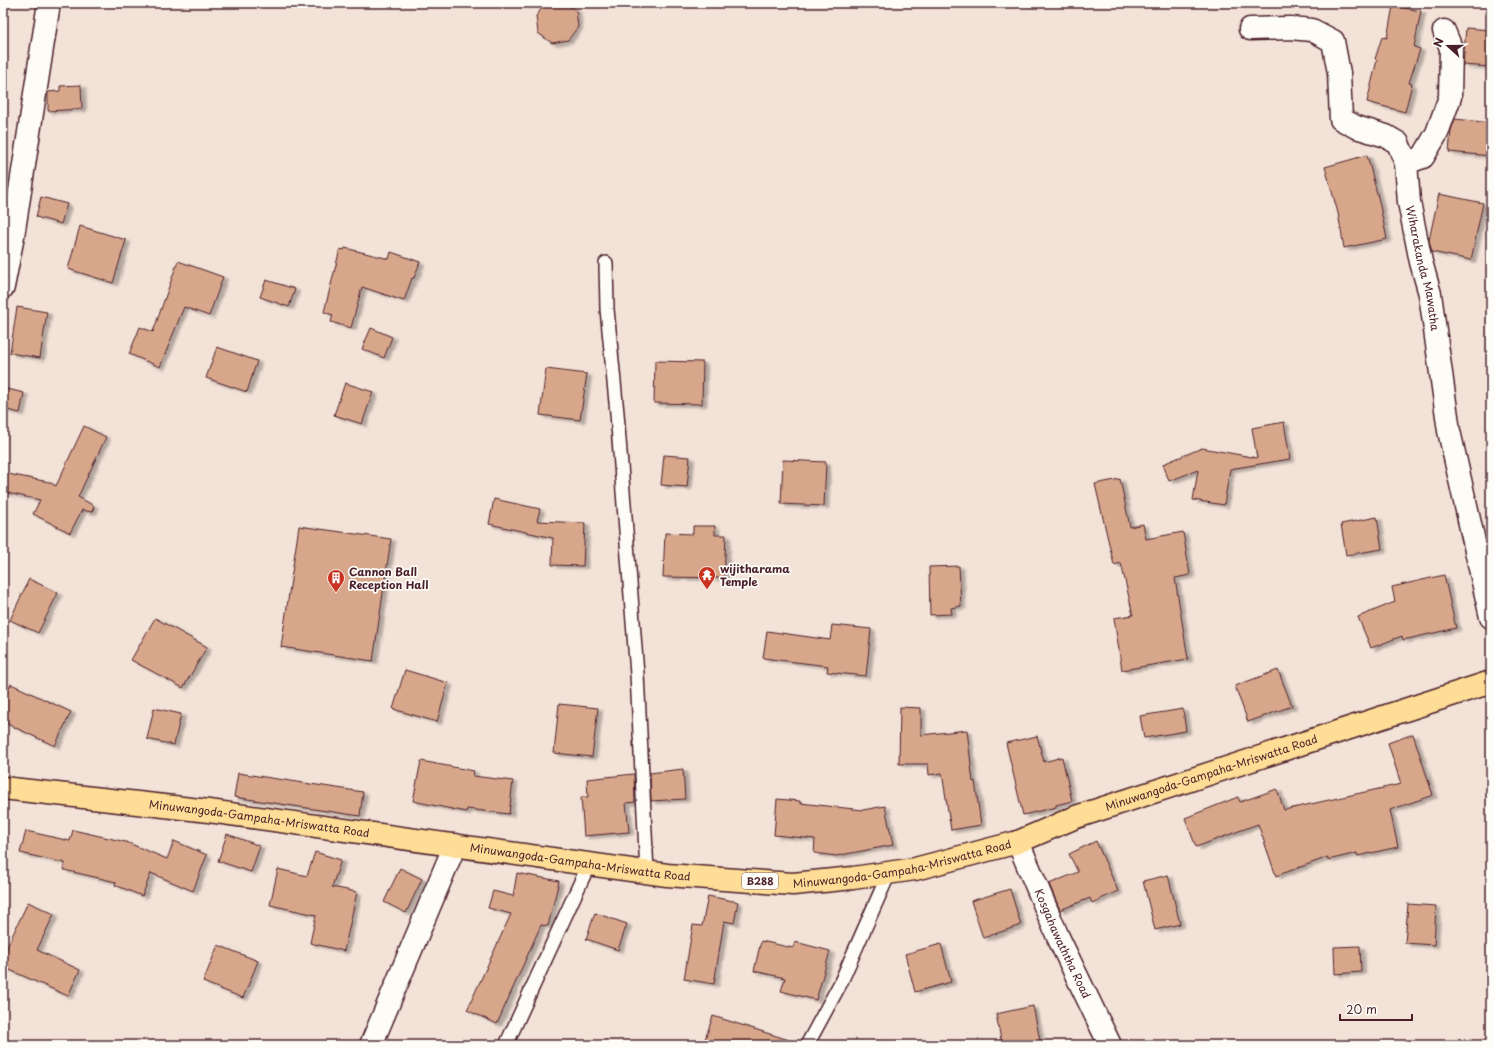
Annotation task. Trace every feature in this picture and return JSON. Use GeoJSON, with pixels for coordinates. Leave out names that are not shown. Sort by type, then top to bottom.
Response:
{"type":"FeatureCollection","features":[{"type":"Feature","properties":{"kind":"main road","name":"Minuwangoda-Gampaha-Mriswatta Road"},"geometry":{"type":"LineString","coordinates":[[3,788],[209,811],[667,875],[793,884],[853,878],[915,869],[1018,842],[1076,817],[1491,682]]}},
{"type":"Feature","properties":{"kind":"street"},"geometry":{"type":"LineString","coordinates":[[3,287],[16,220],[49,3]]}},
{"type":"Feature","properties":{"kind":"street","name":"Wiharakanda Mawatha"},"geometry":{"type":"LineString","coordinates":[[1250,29],[1290,28],[1312,30],[1333,41],[1339,73],[1341,119],[1356,127],[1386,136],[1398,143],[1406,163],[1409,202],[1421,262],[1430,294],[1450,431],[1491,617]]}},
{"type":"Feature","properties":{"kind":"street"},"geometry":{"type":"LineString","coordinates":[[1406,163],[1423,157],[1437,133],[1450,97],[1451,48],[1444,31]]}},
{"type":"Feature","properties":{"kind":"street","name":"Kosgahawaththa Road"},"geometry":{"type":"LineString","coordinates":[[1018,842],[1058,937],[1110,1045]]}},
{"type":"Feature","properties":{"kind":"street"},"geometry":{"type":"LineString","coordinates":[[371,1045],[455,845]]}},
{"type":"Feature","properties":{"kind":"lane"},"geometry":{"type":"LineString","coordinates":[[606,263],[607,309],[617,413],[637,674],[646,872]]}},
{"type":"Feature","properties":{"kind":"lane"},"geometry":{"type":"LineString","coordinates":[[506,1045],[589,864]]}},
{"type":"Feature","properties":{"kind":"lane"},"geometry":{"type":"LineString","coordinates":[[807,1045],[840,984],[889,873]]}},
{"type":"Feature","properties":{"kind":"building"},"geometry":{"type":"Polygon","coordinates":[[[546,3],[566,3],[576,10],[578,27],[568,40],[552,43],[538,33],[536,16],[546,3]]]}},
{"type":"Feature","properties":{"kind":"building"},"geometry":{"type":"Polygon","coordinates":[[[1393,6],[1421,11],[1414,47],[1420,49],[1409,83],[1412,84],[1405,112],[1367,102],[1377,60],[1375,59],[1382,37],[1387,38],[1393,6]]]}},
{"type":"Feature","properties":{"kind":"building"},"geometry":{"type":"Polygon","coordinates":[[[1466,28],[1491,30],[1491,67],[1463,65],[1466,28]]]}},
{"type":"Feature","properties":{"kind":"building"},"geometry":{"type":"Polygon","coordinates":[[[81,85],[82,109],[48,111],[48,92],[60,91],[60,86],[81,85]]]}},
{"type":"Feature","properties":{"kind":"building"},"geometry":{"type":"Polygon","coordinates":[[[1455,119],[1491,123],[1491,156],[1449,152],[1451,130],[1455,119]]]}},
{"type":"Feature","properties":{"kind":"building"},"geometry":{"type":"Polygon","coordinates":[[[1367,155],[1387,239],[1344,248],[1338,213],[1325,167],[1367,155]]]}},
{"type":"Feature","properties":{"kind":"building"},"geometry":{"type":"Polygon","coordinates":[[[1439,194],[1483,203],[1471,260],[1432,252],[1429,240],[1439,194]]]}},
{"type":"Feature","properties":{"kind":"building"},"geometry":{"type":"Polygon","coordinates":[[[41,197],[67,204],[61,224],[36,217],[41,197]]]}},
{"type":"Feature","properties":{"kind":"building"},"geometry":{"type":"Polygon","coordinates":[[[80,226],[126,240],[113,283],[68,269],[80,226]]]}},
{"type":"Feature","properties":{"kind":"building"},"geometry":{"type":"Polygon","coordinates":[[[345,248],[389,259],[391,252],[420,262],[414,278],[412,278],[404,301],[362,287],[351,328],[331,322],[333,315],[324,312],[340,249],[344,250],[345,248]]]}},
{"type":"Feature","properties":{"kind":"building"},"geometry":{"type":"Polygon","coordinates":[[[178,261],[223,277],[209,316],[184,307],[160,367],[129,354],[140,327],[153,332],[178,261]]]}},
{"type":"Feature","properties":{"kind":"building"},"geometry":{"type":"Polygon","coordinates":[[[266,280],[295,289],[289,307],[260,297],[266,280]]]}},
{"type":"Feature","properties":{"kind":"building"},"geometry":{"type":"Polygon","coordinates":[[[17,307],[47,312],[40,358],[10,353],[17,307]]]}},
{"type":"Feature","properties":{"kind":"building"},"geometry":{"type":"Polygon","coordinates":[[[371,328],[392,337],[384,358],[362,349],[371,328]]]}},
{"type":"Feature","properties":{"kind":"building"},"geometry":{"type":"Polygon","coordinates":[[[217,347],[257,361],[247,392],[206,378],[217,347]]]}},
{"type":"Feature","properties":{"kind":"building"},"geometry":{"type":"Polygon","coordinates":[[[655,361],[703,362],[702,404],[654,403],[655,361]]]}},
{"type":"Feature","properties":{"kind":"building"},"geometry":{"type":"Polygon","coordinates":[[[546,369],[587,374],[580,420],[540,415],[546,369]]]}},
{"type":"Feature","properties":{"kind":"building"},"geometry":{"type":"Polygon","coordinates":[[[345,383],[373,392],[362,424],[334,415],[345,383]]]}},
{"type":"Feature","properties":{"kind":"building"},"geometry":{"type":"Polygon","coordinates":[[[3,388],[24,393],[20,413],[3,409],[3,388]]]}},
{"type":"Feature","properties":{"kind":"building"},"geometry":{"type":"Polygon","coordinates":[[[1284,422],[1290,459],[1230,469],[1224,505],[1193,500],[1198,470],[1169,481],[1163,464],[1202,448],[1257,458],[1252,428],[1284,422]]]}},
{"type":"Feature","properties":{"kind":"building"},"geometry":{"type":"Polygon","coordinates":[[[84,426],[106,437],[78,497],[94,506],[92,512],[82,510],[70,533],[33,514],[40,500],[3,492],[3,473],[49,482],[56,486],[84,426]]]}},
{"type":"Feature","properties":{"kind":"building"},"geometry":{"type":"Polygon","coordinates":[[[664,455],[690,457],[687,487],[661,485],[664,455]]]}},
{"type":"Feature","properties":{"kind":"building"},"geometry":{"type":"Polygon","coordinates":[[[783,460],[826,462],[824,506],[781,504],[783,460]]]}},
{"type":"Feature","properties":{"kind":"building"},"geometry":{"type":"Polygon","coordinates":[[[1120,479],[1130,527],[1143,524],[1146,539],[1183,532],[1190,575],[1175,578],[1188,659],[1122,670],[1114,618],[1133,615],[1121,563],[1114,565],[1095,484],[1120,479]]]}},
{"type":"Feature","properties":{"kind":"building"},"geometry":{"type":"Polygon","coordinates":[[[494,499],[540,509],[537,521],[585,523],[583,566],[552,565],[553,538],[489,524],[494,499]]]}},
{"type":"Feature","properties":{"kind":"building"},"geometry":{"type":"Polygon","coordinates":[[[1377,517],[1382,549],[1346,555],[1341,524],[1377,517]]]}},
{"type":"Feature","properties":{"kind":"building","name":"Cannon Ball Reception Hall"},"geometry":{"type":"Polygon","coordinates":[[[299,526],[391,539],[373,661],[281,647],[299,526]]]}},
{"type":"Feature","properties":{"kind":"building"},"geometry":{"type":"Polygon","coordinates":[[[693,526],[715,526],[715,535],[726,535],[724,578],[663,577],[665,533],[693,534],[693,526]]]}},
{"type":"Feature","properties":{"kind":"building"},"geometry":{"type":"Polygon","coordinates":[[[959,566],[961,606],[951,608],[952,614],[930,615],[929,567],[959,566]]]}},
{"type":"Feature","properties":{"kind":"building"},"geometry":{"type":"Polygon","coordinates":[[[1444,575],[1456,628],[1403,640],[1402,636],[1371,648],[1358,617],[1395,602],[1392,587],[1444,575]]]}},
{"type":"Feature","properties":{"kind":"building"},"geometry":{"type":"Polygon","coordinates":[[[29,579],[58,593],[38,633],[10,620],[29,579]]]}},
{"type":"Feature","properties":{"kind":"building"},"geometry":{"type":"Polygon","coordinates":[[[155,618],[207,647],[183,688],[131,660],[155,618]]]}},
{"type":"Feature","properties":{"kind":"building"},"geometry":{"type":"Polygon","coordinates":[[[832,625],[871,629],[866,676],[827,672],[828,666],[763,658],[767,631],[830,640],[832,625]]]}},
{"type":"Feature","properties":{"kind":"building"},"geometry":{"type":"Polygon","coordinates":[[[405,670],[448,683],[437,722],[393,709],[405,670]]]}},
{"type":"Feature","properties":{"kind":"building"},"geometry":{"type":"Polygon","coordinates":[[[1278,670],[1292,706],[1248,722],[1235,686],[1278,670]]]}},
{"type":"Feature","properties":{"kind":"building"},"geometry":{"type":"Polygon","coordinates":[[[11,684],[71,712],[55,746],[3,722],[3,701],[11,684]]]}},
{"type":"Feature","properties":{"kind":"building"},"geometry":{"type":"Polygon","coordinates":[[[559,704],[598,708],[592,757],[554,753],[559,704]]]}},
{"type":"Feature","properties":{"kind":"building"},"geometry":{"type":"Polygon","coordinates":[[[900,707],[921,708],[921,735],[967,730],[973,782],[975,781],[981,825],[951,830],[942,773],[929,775],[928,764],[899,764],[900,707]]]}},
{"type":"Feature","properties":{"kind":"building"},"geometry":{"type":"Polygon","coordinates":[[[154,708],[181,714],[174,745],[147,739],[154,708]]]}},
{"type":"Feature","properties":{"kind":"building"},"geometry":{"type":"Polygon","coordinates":[[[1183,709],[1186,731],[1144,738],[1140,716],[1183,709]]]}},
{"type":"Feature","properties":{"kind":"building"},"geometry":{"type":"Polygon","coordinates":[[[1413,734],[1433,795],[1390,810],[1398,847],[1358,856],[1357,853],[1328,860],[1328,857],[1276,876],[1258,824],[1196,847],[1185,818],[1238,797],[1240,802],[1277,789],[1284,810],[1401,784],[1388,743],[1413,734]]]}},
{"type":"Feature","properties":{"kind":"building"},"geometry":{"type":"Polygon","coordinates":[[[1037,736],[1044,762],[1062,757],[1072,801],[1056,805],[1056,807],[1023,815],[1006,743],[1037,736]]]}},
{"type":"Feature","properties":{"kind":"building"},"geometry":{"type":"Polygon","coordinates":[[[421,761],[474,771],[473,776],[513,781],[509,814],[467,809],[466,812],[413,801],[421,761]]]}},
{"type":"Feature","properties":{"kind":"building"},"geometry":{"type":"Polygon","coordinates":[[[683,769],[685,799],[651,801],[650,773],[683,769]]]}},
{"type":"Feature","properties":{"kind":"building"},"geometry":{"type":"Polygon","coordinates":[[[238,773],[363,792],[360,816],[234,797],[238,773]]]}},
{"type":"Feature","properties":{"kind":"building"},"geometry":{"type":"Polygon","coordinates":[[[634,774],[635,802],[626,803],[629,832],[584,836],[581,797],[588,797],[587,779],[634,774]]]}},
{"type":"Feature","properties":{"kind":"building"},"geometry":{"type":"Polygon","coordinates":[[[777,799],[863,810],[885,806],[893,845],[836,856],[814,853],[815,839],[774,835],[777,799]]]}},
{"type":"Feature","properties":{"kind":"building"},"geometry":{"type":"Polygon","coordinates":[[[73,830],[126,842],[167,859],[174,841],[207,855],[193,891],[151,873],[142,896],[115,885],[116,882],[64,870],[65,863],[20,853],[26,831],[70,841],[73,830]]]}},
{"type":"Feature","properties":{"kind":"building"},"geometry":{"type":"Polygon","coordinates":[[[227,834],[260,846],[251,872],[218,861],[227,834]]]}},
{"type":"Feature","properties":{"kind":"building"},"geometry":{"type":"Polygon","coordinates":[[[1096,841],[1118,891],[1092,903],[1090,898],[1060,910],[1049,884],[1078,872],[1069,854],[1096,841]]]}},
{"type":"Feature","properties":{"kind":"building"},"geometry":{"type":"Polygon","coordinates":[[[315,852],[341,860],[332,887],[357,892],[344,951],[310,943],[316,915],[270,905],[278,869],[307,876],[315,852]]]}},
{"type":"Feature","properties":{"kind":"building"},"geometry":{"type":"Polygon","coordinates":[[[400,868],[422,879],[406,913],[384,902],[400,868]]]}},
{"type":"Feature","properties":{"kind":"building"},"geometry":{"type":"Polygon","coordinates":[[[517,873],[559,881],[548,926],[541,925],[497,1024],[467,1010],[511,914],[488,908],[493,891],[513,896],[517,873]]]}},
{"type":"Feature","properties":{"kind":"building"},"geometry":{"type":"Polygon","coordinates":[[[1168,875],[1180,924],[1155,930],[1143,881],[1168,875]]]}},
{"type":"Feature","properties":{"kind":"building"},"geometry":{"type":"Polygon","coordinates":[[[1010,889],[1021,925],[983,938],[971,901],[1010,889]]]}},
{"type":"Feature","properties":{"kind":"building"},"geometry":{"type":"Polygon","coordinates":[[[708,896],[738,902],[734,923],[724,921],[714,984],[684,979],[693,925],[702,926],[708,896]]]}},
{"type":"Feature","properties":{"kind":"building"},"geometry":{"type":"Polygon","coordinates":[[[28,902],[54,914],[37,950],[80,970],[68,996],[3,967],[3,960],[8,945],[28,902]]]}},
{"type":"Feature","properties":{"kind":"building"},"geometry":{"type":"Polygon","coordinates":[[[1408,904],[1436,906],[1434,945],[1405,943],[1408,904]]]}},
{"type":"Feature","properties":{"kind":"building"},"geometry":{"type":"Polygon","coordinates":[[[595,913],[627,924],[618,950],[586,939],[595,913]]]}},
{"type":"Feature","properties":{"kind":"building"},"geometry":{"type":"Polygon","coordinates":[[[761,941],[793,948],[795,942],[830,951],[816,1000],[781,991],[785,978],[754,971],[761,941]]]}},
{"type":"Feature","properties":{"kind":"building"},"geometry":{"type":"Polygon","coordinates":[[[941,944],[951,982],[915,992],[905,954],[941,944]]]}},
{"type":"Feature","properties":{"kind":"building"},"geometry":{"type":"Polygon","coordinates":[[[218,945],[258,961],[243,998],[203,982],[218,945]]]}},
{"type":"Feature","properties":{"kind":"building"},"geometry":{"type":"Polygon","coordinates":[[[1360,946],[1361,972],[1335,974],[1334,947],[1360,946]]]}},
{"type":"Feature","properties":{"kind":"building"},"geometry":{"type":"Polygon","coordinates":[[[1033,1006],[1041,1045],[1002,1045],[996,1014],[1033,1006]]]}},
{"type":"Feature","properties":{"kind":"building"},"geometry":{"type":"Polygon","coordinates":[[[713,1016],[792,1041],[791,1045],[703,1045],[713,1016]]]}},
{"type":"Feature","properties":{"kind":"place","name":"wijitharama Temple"},"geometry":{"type":"Point","coordinates":[707,590]}},
{"type":"Feature","properties":{"kind":"place","name":"Cannon Ball Reception Hall"},"geometry":{"type":"Point","coordinates":[336,593]}}]}
